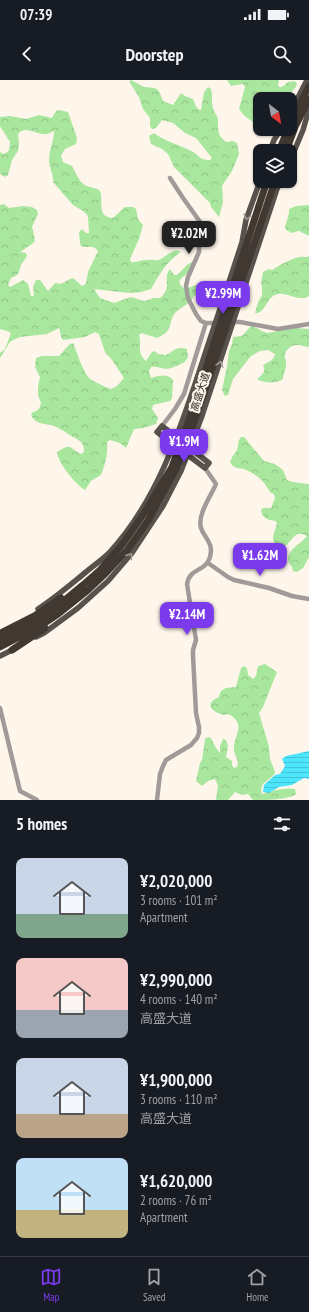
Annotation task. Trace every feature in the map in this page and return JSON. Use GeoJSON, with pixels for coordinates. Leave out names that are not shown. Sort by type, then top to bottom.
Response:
{"type":"FeatureCollection","features":[{"type":"Feature","properties":{"kind":"highway"},"geometry":{"type":"LineString","coordinates":[[297,110],[309,86]]}},
{"type":"Feature","properties":{"kind":"highway"},"geometry":{"type":"LineString","coordinates":[[289,144],[295,127],[309,99]]}},
{"type":"Feature","properties":{"kind":"highway"},"geometry":{"type":"LineString","coordinates":[[292,144],[309,110]]}},
{"type":"Feature","properties":{"kind":"highway","name":"高盛大道"},"geometry":{"type":"LineString","coordinates":[[0,647],[40,626],[58,614],[88,590],[121,556],[143,515],[172,467],[237,284],[267,188]]}},
{"type":"Feature","properties":{"kind":"highway","name":"高盛大道"},"geometry":{"type":"LineString","coordinates":[[0,641],[54,609],[84,585],[125,547]]}},
{"type":"Feature","properties":{"kind":"highway"},"geometry":{"type":"LineString","coordinates":[[12,650],[41,631],[84,598],[107,576],[121,556]]}},
{"type":"Feature","properties":{"kind":"highway"},"geometry":{"type":"LineString","coordinates":[[1,633],[51,606],[100,570]]}},
{"type":"Feature","properties":{"kind":"main road"},"geometry":{"type":"LineString","coordinates":[[297,99],[307,80]]}},
{"type":"Feature","properties":{"kind":"main road"},"geometry":{"type":"LineString","coordinates":[[297,144],[309,110]]}},
{"type":"Feature","properties":{"kind":"main road","name":"高盛大道"},"geometry":{"type":"LineString","coordinates":[[1,633],[33,613],[101,561],[110,552],[132,523],[147,499],[160,476],[184,418],[242,242],[246,220],[265,188]]}},
{"type":"Feature","properties":{"kind":"main road","name":"高盛大道"},"geometry":{"type":"LineString","coordinates":[[0,656],[44,633],[78,608],[113,575],[132,553],[144,538],[164,506],[181,471],[202,416],[278,188]]}},
{"type":"Feature","properties":{"kind":"main road"},"geometry":{"type":"LineString","coordinates":[[162,426],[190,448],[209,463],[205,468],[157,432],[162,426]]}},
{"type":"Feature","properties":{"kind":"street"},"geometry":{"type":"LineString","coordinates":[[170,178],[203,226],[204,233],[199,246],[199,252],[188,277],[186,286],[188,298],[201,321],[206,323],[240,322],[278,329],[309,324]]}},
{"type":"Feature","properties":{"kind":"street"},"geometry":{"type":"LineString","coordinates":[[162,426],[184,394],[206,323]]}},
{"type":"Feature","properties":{"kind":"street"},"geometry":{"type":"LineString","coordinates":[[157,800],[160,774],[166,760],[191,745],[199,733],[196,713],[193,656],[196,640],[187,584],[188,578],[192,573],[208,563],[211,556],[211,547],[201,528],[201,522],[203,510],[216,484],[205,468]]}},
{"type":"Feature","properties":{"kind":"street"},"geometry":{"type":"LineString","coordinates":[[208,563],[234,580],[268,588],[292,596],[309,599]]}},
{"type":"Feature","properties":{"kind":"street"},"geometry":{"type":"LineString","coordinates":[[0,708],[20,791],[36,800]]}},
{"type":"Feature","properties":{"kind":"green space"},"geometry":{"type":"Polygon","coordinates":[[[130,80],[159,91],[163,101],[173,105],[181,93],[193,99],[197,107],[201,110],[204,92],[208,87],[211,89],[212,106],[218,119],[218,130],[221,138],[227,142],[233,141],[237,143],[239,154],[232,171],[222,186],[223,202],[219,217],[211,207],[210,203],[174,167],[168,154],[162,149],[151,144],[149,136],[154,133],[187,149],[203,159],[210,160],[212,158],[196,138],[185,133],[173,123],[162,120],[156,128],[152,129],[150,126],[150,118],[143,109],[139,97],[130,83],[130,80]]]}},
{"type":"Feature","properties":{"kind":"green space"},"geometry":{"type":"Polygon","coordinates":[[[227,80],[279,80],[279,87],[282,87],[288,82],[295,81],[297,84],[291,92],[253,92],[253,122],[239,109],[245,87],[243,84],[231,86],[227,80]]]}},
{"type":"Feature","properties":{"kind":"green space"},"geometry":{"type":"Polygon","coordinates":[[[59,110],[68,112],[77,138],[76,144],[65,149],[61,156],[63,162],[72,166],[83,183],[100,191],[102,212],[104,215],[113,218],[125,207],[133,207],[136,209],[138,219],[143,225],[139,239],[130,259],[131,262],[159,260],[172,252],[181,252],[167,264],[151,289],[129,293],[94,289],[100,298],[114,303],[131,297],[144,301],[160,298],[166,290],[167,276],[170,269],[174,275],[177,275],[192,262],[194,265],[191,270],[181,279],[181,286],[185,289],[196,285],[204,291],[194,296],[175,313],[168,329],[163,335],[157,338],[142,333],[139,335],[140,352],[146,361],[152,352],[155,351],[158,354],[166,355],[175,349],[180,348],[187,349],[188,358],[181,364],[167,369],[151,367],[149,371],[151,378],[168,376],[173,380],[172,398],[170,401],[153,405],[152,409],[158,418],[156,424],[134,429],[126,448],[120,443],[110,440],[107,442],[106,459],[101,475],[91,481],[85,490],[77,484],[68,473],[58,457],[57,452],[69,447],[81,454],[84,452],[84,448],[81,442],[56,427],[37,422],[32,418],[31,414],[38,409],[41,403],[38,395],[40,377],[35,367],[36,358],[42,356],[59,356],[70,344],[73,343],[89,378],[111,389],[117,386],[124,378],[105,352],[99,334],[95,332],[85,337],[63,340],[61,338],[59,328],[47,334],[20,337],[10,342],[0,358],[0,353],[5,349],[11,333],[0,329],[0,205],[4,204],[9,208],[23,206],[32,207],[37,210],[38,214],[32,227],[35,241],[20,252],[26,253],[27,256],[17,275],[11,278],[8,285],[10,287],[23,280],[28,284],[31,296],[34,296],[33,287],[36,280],[40,280],[48,291],[55,283],[61,284],[72,278],[83,286],[86,283],[88,272],[98,251],[92,247],[81,246],[79,232],[82,229],[86,233],[89,233],[88,216],[73,205],[53,182],[49,160],[54,131],[48,134],[41,134],[27,130],[21,131],[18,134],[18,151],[12,160],[8,175],[5,177],[0,174],[0,152],[3,154],[9,150],[10,142],[0,126],[0,117],[10,116],[26,119],[39,115],[52,118],[56,111],[59,110]]]}},
{"type":"Feature","properties":{"kind":"green space"},"geometry":{"type":"Polygon","coordinates":[[[309,205],[309,236],[299,231],[292,233],[286,230],[285,227],[289,209],[296,206],[309,205]]]}},
{"type":"Feature","properties":{"kind":"green space"},"geometry":{"type":"Polygon","coordinates":[[[309,256],[309,296],[301,298],[283,294],[275,295],[269,300],[261,311],[255,313],[262,295],[261,283],[263,272],[269,269],[272,270],[285,262],[296,258],[309,256]]]}},
{"type":"Feature","properties":{"kind":"green space"},"geometry":{"type":"Polygon","coordinates":[[[251,326],[267,333],[295,328],[309,329],[309,347],[295,345],[286,351],[286,368],[283,379],[274,382],[257,379],[263,373],[263,365],[269,362],[275,354],[268,350],[260,351],[251,356],[233,379],[228,395],[225,396],[222,390],[233,337],[242,336],[251,326]]]}},
{"type":"Feature","properties":{"kind":"green space"},"geometry":{"type":"Polygon","coordinates":[[[241,437],[244,437],[264,461],[275,464],[283,470],[287,480],[309,484],[309,557],[303,568],[297,572],[293,571],[288,561],[289,555],[290,552],[307,536],[302,534],[296,535],[286,546],[282,548],[273,540],[277,523],[264,517],[261,510],[263,508],[271,508],[275,498],[274,494],[271,493],[263,481],[256,475],[244,469],[235,467],[230,462],[237,450],[241,437]]]}},
{"type":"Feature","properties":{"kind":"green space"},"geometry":{"type":"Polygon","coordinates":[[[265,664],[277,672],[263,707],[259,713],[269,747],[270,759],[275,772],[262,786],[261,790],[262,794],[278,790],[295,789],[296,794],[282,799],[253,800],[248,794],[242,795],[235,792],[228,800],[216,800],[218,785],[215,779],[208,781],[202,786],[196,781],[202,760],[205,739],[208,737],[211,738],[220,753],[220,746],[223,739],[226,740],[228,746],[226,757],[232,761],[234,768],[237,767],[238,762],[234,751],[234,743],[238,727],[236,720],[230,715],[224,715],[213,710],[210,705],[211,702],[219,697],[223,689],[236,687],[241,668],[244,666],[247,668],[248,675],[253,679],[256,676],[258,666],[265,664]]]}},
{"type":"Feature","properties":{"kind":"water"},"geometry":{"type":"Polygon","coordinates":[[[309,751],[309,779],[304,778],[292,785],[279,787],[269,793],[263,792],[264,785],[275,775],[280,774],[285,766],[282,759],[286,756],[309,751]]]}}]}
